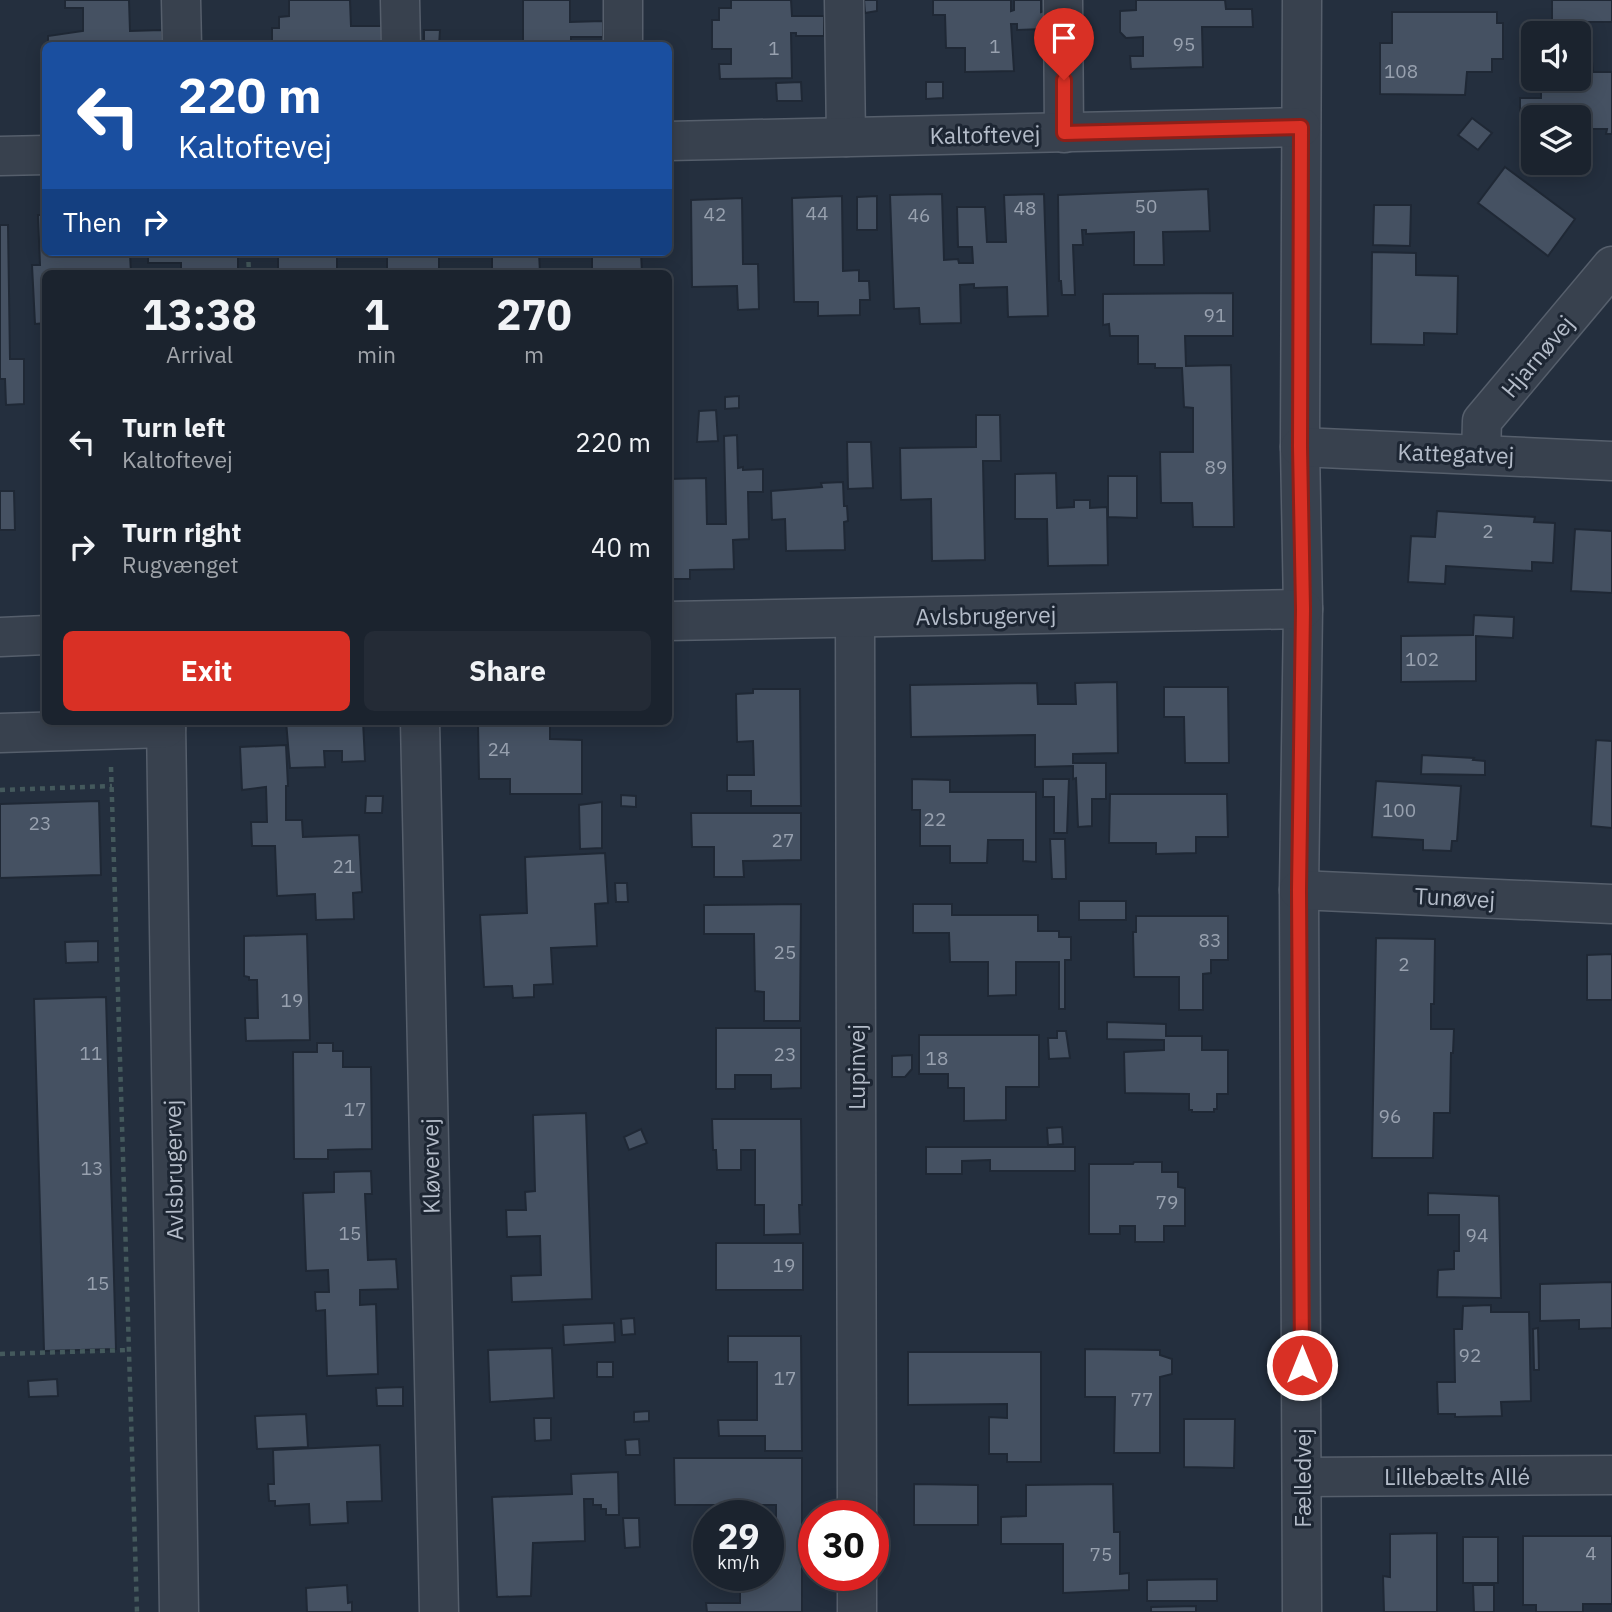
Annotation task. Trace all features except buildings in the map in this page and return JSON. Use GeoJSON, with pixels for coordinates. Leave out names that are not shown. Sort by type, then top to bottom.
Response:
{"type":"FeatureCollection","features":[{"type":"Feature","properties":{"kind":"street"},"geometry":{"type":"LineString","coordinates":[[181,0],[182,42]]}},
{"type":"Feature","properties":{"kind":"street"},"geometry":{"type":"LineString","coordinates":[[400,0],[401,42]]}},
{"type":"Feature","properties":{"kind":"street"},"geometry":{"type":"LineString","coordinates":[[622,0],[623,42]]}},
{"type":"Feature","properties":{"kind":"street"},"geometry":{"type":"LineString","coordinates":[[844,0],[846,137]]}},
{"type":"Feature","properties":{"kind":"street"},"geometry":{"type":"LineString","coordinates":[[1063,0],[1064,133]]}},
{"type":"Feature","properties":{"kind":"street","name":"Fælledvej"},"geometry":{"type":"LineString","coordinates":[[1302,0],[1300,447],[1303,609],[1299,890],[1302,1612]]}},
{"type":"Feature","properties":{"kind":"street","name":"Kaltoftevej"},"geometry":{"type":"LineString","coordinates":[[672,141],[1301,127]]}},
{"type":"Feature","properties":{"kind":"street"},"geometry":{"type":"LineString","coordinates":[[0,156],[42,155]]}},
{"type":"Feature","properties":{"kind":"street","name":"Hjarnøvej"},"geometry":{"type":"LineString","coordinates":[[1481,454],[1482,421],[1612,266]]}},
{"type":"Feature","properties":{"kind":"street","name":"Kattegatvej"},"geometry":{"type":"LineString","coordinates":[[1300,447],[1612,461]]}},
{"type":"Feature","properties":{"kind":"street","name":"Avlsbrugervej"},"geometry":{"type":"LineString","coordinates":[[672,621],[1303,609]]}},
{"type":"Feature","properties":{"kind":"street","name":"Lupinvej"},"geometry":{"type":"LineString","coordinates":[[855,618],[857,1500]]}},
{"type":"Feature","properties":{"kind":"street"},"geometry":{"type":"LineString","coordinates":[[0,637],[42,635]]}},
{"type":"Feature","properties":{"kind":"street","name":"Avlsbrugervej"},"geometry":{"type":"LineString","coordinates":[[0,733],[109,730],[166,725],[179,1612]]}},
{"type":"Feature","properties":{"kind":"street","name":"Kløvervej"},"geometry":{"type":"LineString","coordinates":[[420,725],[439,1612]]}},
{"type":"Feature","properties":{"kind":"street","name":"Tunøvej"},"geometry":{"type":"LineString","coordinates":[[1299,890],[1612,904]]}},
{"type":"Feature","properties":{"kind":"street","name":"Lillebælts Allé"},"geometry":{"type":"LineString","coordinates":[[1303,1477],[1612,1475]]}},
{"type":"Feature","properties":{"kind":"street"},"geometry":{"type":"LineString","coordinates":[[857,1591],[857,1612]]}},
{"type":"Feature","properties":{"kind":"path"},"geometry":{"type":"LineString","coordinates":[[109,730],[137,1612]]}},
{"type":"Feature","properties":{"kind":"path"},"geometry":{"type":"LineString","coordinates":[[0,790],[112,786]]}},
{"type":"Feature","properties":{"kind":"path"},"geometry":{"type":"LineString","coordinates":[[0,1354],[175,1347]]}},
{"type":"Feature","properties":{"kind":"route"},"geometry":{"type":"LineString","coordinates":[[1064,80],[1064,133],[1301,127],[1300,447],[1303,609],[1299,890],[1302,1365]]}}]}
